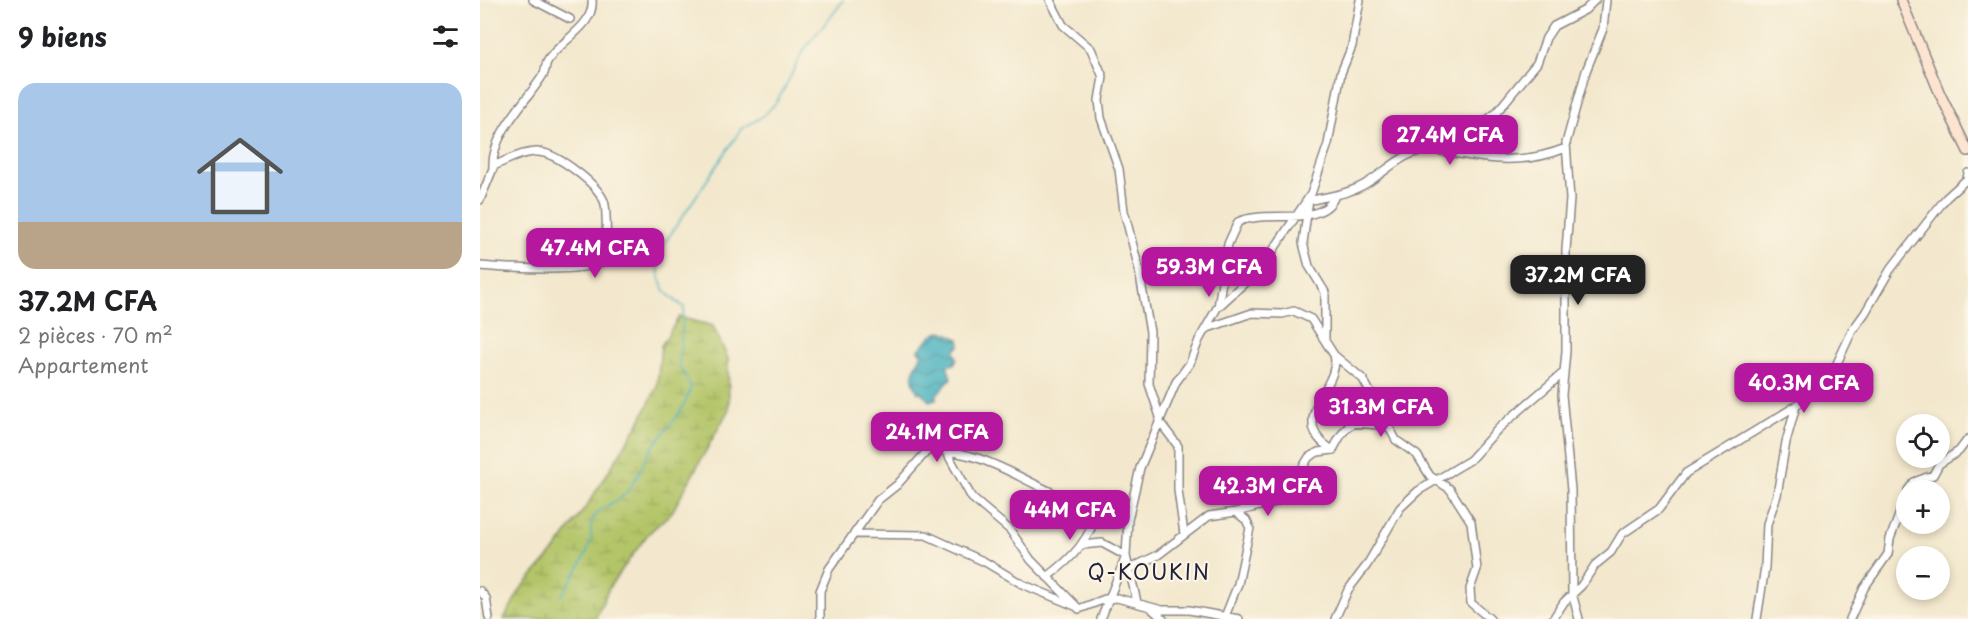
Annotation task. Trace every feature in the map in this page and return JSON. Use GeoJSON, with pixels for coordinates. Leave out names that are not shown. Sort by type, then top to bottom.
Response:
{"type":"FeatureCollection","features":[{"type":"Feature","properties":{"kind":"street"},"geometry":{"type":"LineString","coordinates":[[533,0],[570,19]]}},
{"type":"Feature","properties":{"kind":"street"},"geometry":{"type":"LineString","coordinates":[[480,200],[484,181],[493,168],[494,153],[504,130],[544,73],[548,61],[590,16],[592,0]]}},
{"type":"Feature","properties":{"kind":"street"},"geometry":{"type":"LineString","coordinates":[[1050,0],[1063,25],[1091,49],[1102,77],[1101,118],[1119,169],[1124,211],[1138,266],[1150,332],[1149,384],[1160,419],[1178,446],[1178,490],[1184,534]]}},
{"type":"Feature","properties":{"kind":"street"},"geometry":{"type":"LineString","coordinates":[[1325,340],[1325,292],[1312,272],[1305,250],[1307,216],[1309,199],[1328,144],[1341,72],[1352,46],[1360,0]]}},
{"type":"Feature","properties":{"kind":"street"},"geometry":{"type":"LineString","coordinates":[[1101,619],[1126,556],[1128,520],[1140,468],[1160,419],[1218,307],[1262,267],[1295,214],[1309,199],[1334,198],[1367,184],[1403,157],[1466,137],[1496,113],[1537,63],[1546,38],[1554,26],[1589,8],[1595,0]]}},
{"type":"Feature","properties":{"kind":"street"},"geometry":{"type":"LineString","coordinates":[[1579,619],[1572,593],[1571,490],[1562,409],[1570,199],[1566,148],[1571,117],[1603,29],[1606,0]]}},
{"type":"Feature","properties":{"kind":"street"},"geometry":{"type":"LineString","coordinates":[[1901,0],[1940,94],[1968,151]]}},
{"type":"Feature","properties":{"kind":"street"},"geometry":{"type":"LineString","coordinates":[[1429,149],[1472,158],[1510,160],[1547,155],[1566,148]]}},
{"type":"Feature","properties":{"kind":"street"},"geometry":{"type":"LineString","coordinates":[[480,266],[544,270],[592,267],[601,264],[607,253],[605,202],[595,187],[565,164],[546,153],[534,152],[493,168]]}},
{"type":"Feature","properties":{"kind":"street"},"geometry":{"type":"LineString","coordinates":[[1553,619],[1572,593],[1581,586],[1595,565],[1611,552],[1629,528],[1659,509],[1686,473],[1796,406],[1837,367],[1852,331],[1866,313],[1890,270],[1946,198],[1966,178],[1968,172]]}},
{"type":"Feature","properties":{"kind":"street"},"geometry":{"type":"LineString","coordinates":[[1218,307],[1228,244],[1235,224],[1241,220],[1295,214],[1307,216],[1327,208],[1334,198]]}},
{"type":"Feature","properties":{"kind":"street"},"geometry":{"type":"LineString","coordinates":[[1205,329],[1252,313],[1282,314],[1294,311],[1311,319],[1334,355],[1336,363],[1316,407],[1314,430],[1319,440],[1333,450]]}},
{"type":"Feature","properties":{"kind":"street"},"geometry":{"type":"LineString","coordinates":[[1334,355],[1363,379],[1396,440],[1418,454],[1430,476],[1450,489],[1471,522],[1477,569],[1470,589],[1471,603],[1490,619]]}},
{"type":"Feature","properties":{"kind":"street"},"geometry":{"type":"LineString","coordinates":[[1335,619],[1345,597],[1400,508],[1418,491],[1473,458],[1498,429],[1563,374]]}},
{"type":"Feature","properties":{"kind":"street"},"geometry":{"type":"LineString","coordinates":[[1757,619],[1765,567],[1767,524],[1777,495],[1786,442],[1796,406]]}},
{"type":"Feature","properties":{"kind":"street"},"geometry":{"type":"LineString","coordinates":[[1333,450],[1341,431],[1352,424],[1359,422],[1387,425]]}},
{"type":"Feature","properties":{"kind":"street"},"geometry":{"type":"LineString","coordinates":[[1919,480],[1933,475],[1939,464],[1959,451],[1968,439]]}},
{"type":"Feature","properties":{"kind":"street"},"geometry":{"type":"LineString","coordinates":[[1121,573],[1158,555],[1209,516],[1236,512],[1276,501],[1290,488],[1309,457],[1318,452],[1333,450]]}},
{"type":"Feature","properties":{"kind":"street"},"geometry":{"type":"LineString","coordinates":[[820,619],[819,596],[825,578],[878,500],[897,485],[925,452],[968,454],[1075,502],[1110,509],[1128,520]]}},
{"type":"Feature","properties":{"kind":"street"},"geometry":{"type":"LineString","coordinates":[[946,452],[972,498],[1010,530],[1031,560],[1075,606]]}},
{"type":"Feature","properties":{"kind":"street"},"geometry":{"type":"LineString","coordinates":[[1047,577],[1069,561],[1082,545],[1093,524],[1098,506]]}},
{"type":"Feature","properties":{"kind":"street"},"geometry":{"type":"LineString","coordinates":[[1224,619],[1238,584],[1250,528],[1246,520],[1236,512]]}},
{"type":"Feature","properties":{"kind":"street"},"geometry":{"type":"LineString","coordinates":[[1850,619],[1864,588],[1888,554],[1890,539],[1896,523]]}},
{"type":"Feature","properties":{"kind":"street"},"geometry":{"type":"LineString","coordinates":[[856,534],[926,535],[985,562],[1022,584],[1082,609],[1093,602],[1110,598],[1137,602],[1151,608],[1163,619]]}},
{"type":"Feature","properties":{"kind":"street"},"geometry":{"type":"LineString","coordinates":[[1082,545],[1102,543],[1126,556],[1137,602]]}},
{"type":"Feature","properties":{"kind":"street"},"geometry":{"type":"LineString","coordinates":[[480,591],[486,597],[489,618]]}},
{"type":"Feature","properties":{"kind":"street"},"geometry":{"type":"LineString","coordinates":[[1151,608],[1189,610],[1224,619],[1239,619]]}},
{"type":"Feature","properties":{"kind":"green space"},"geometry":{"type":"Polygon","coordinates":[[[679,317],[713,326],[728,359],[729,409],[672,512],[648,534],[610,586],[595,619],[504,619],[520,590],[556,549],[590,501],[639,423],[657,387],[661,346],[679,317]]]}},
{"type":"Feature","properties":{"kind":"water"},"geometry":{"type":"Polygon","coordinates":[[[942,331],[959,339],[960,345],[954,351],[957,358],[954,364],[947,366],[951,378],[937,394],[936,399],[929,401],[920,391],[918,393],[913,372],[922,353],[918,351],[931,336],[942,331]]]}},
{"type":"Feature","properties":{"kind":"waterway"},"geometry":{"type":"LineString","coordinates":[[561,596],[586,554],[591,539],[591,523],[595,515],[629,490],[652,448],[679,413],[691,387],[679,365],[684,307],[664,290],[661,283],[659,277],[660,250],[742,128],[765,114],[779,98],[805,48],[843,0]]}},
{"type":"Feature","properties":{"kind":"district","name":"Q-KOUKIN"},"geometry":{"type":"Point","coordinates":[1149,571]}}]}
